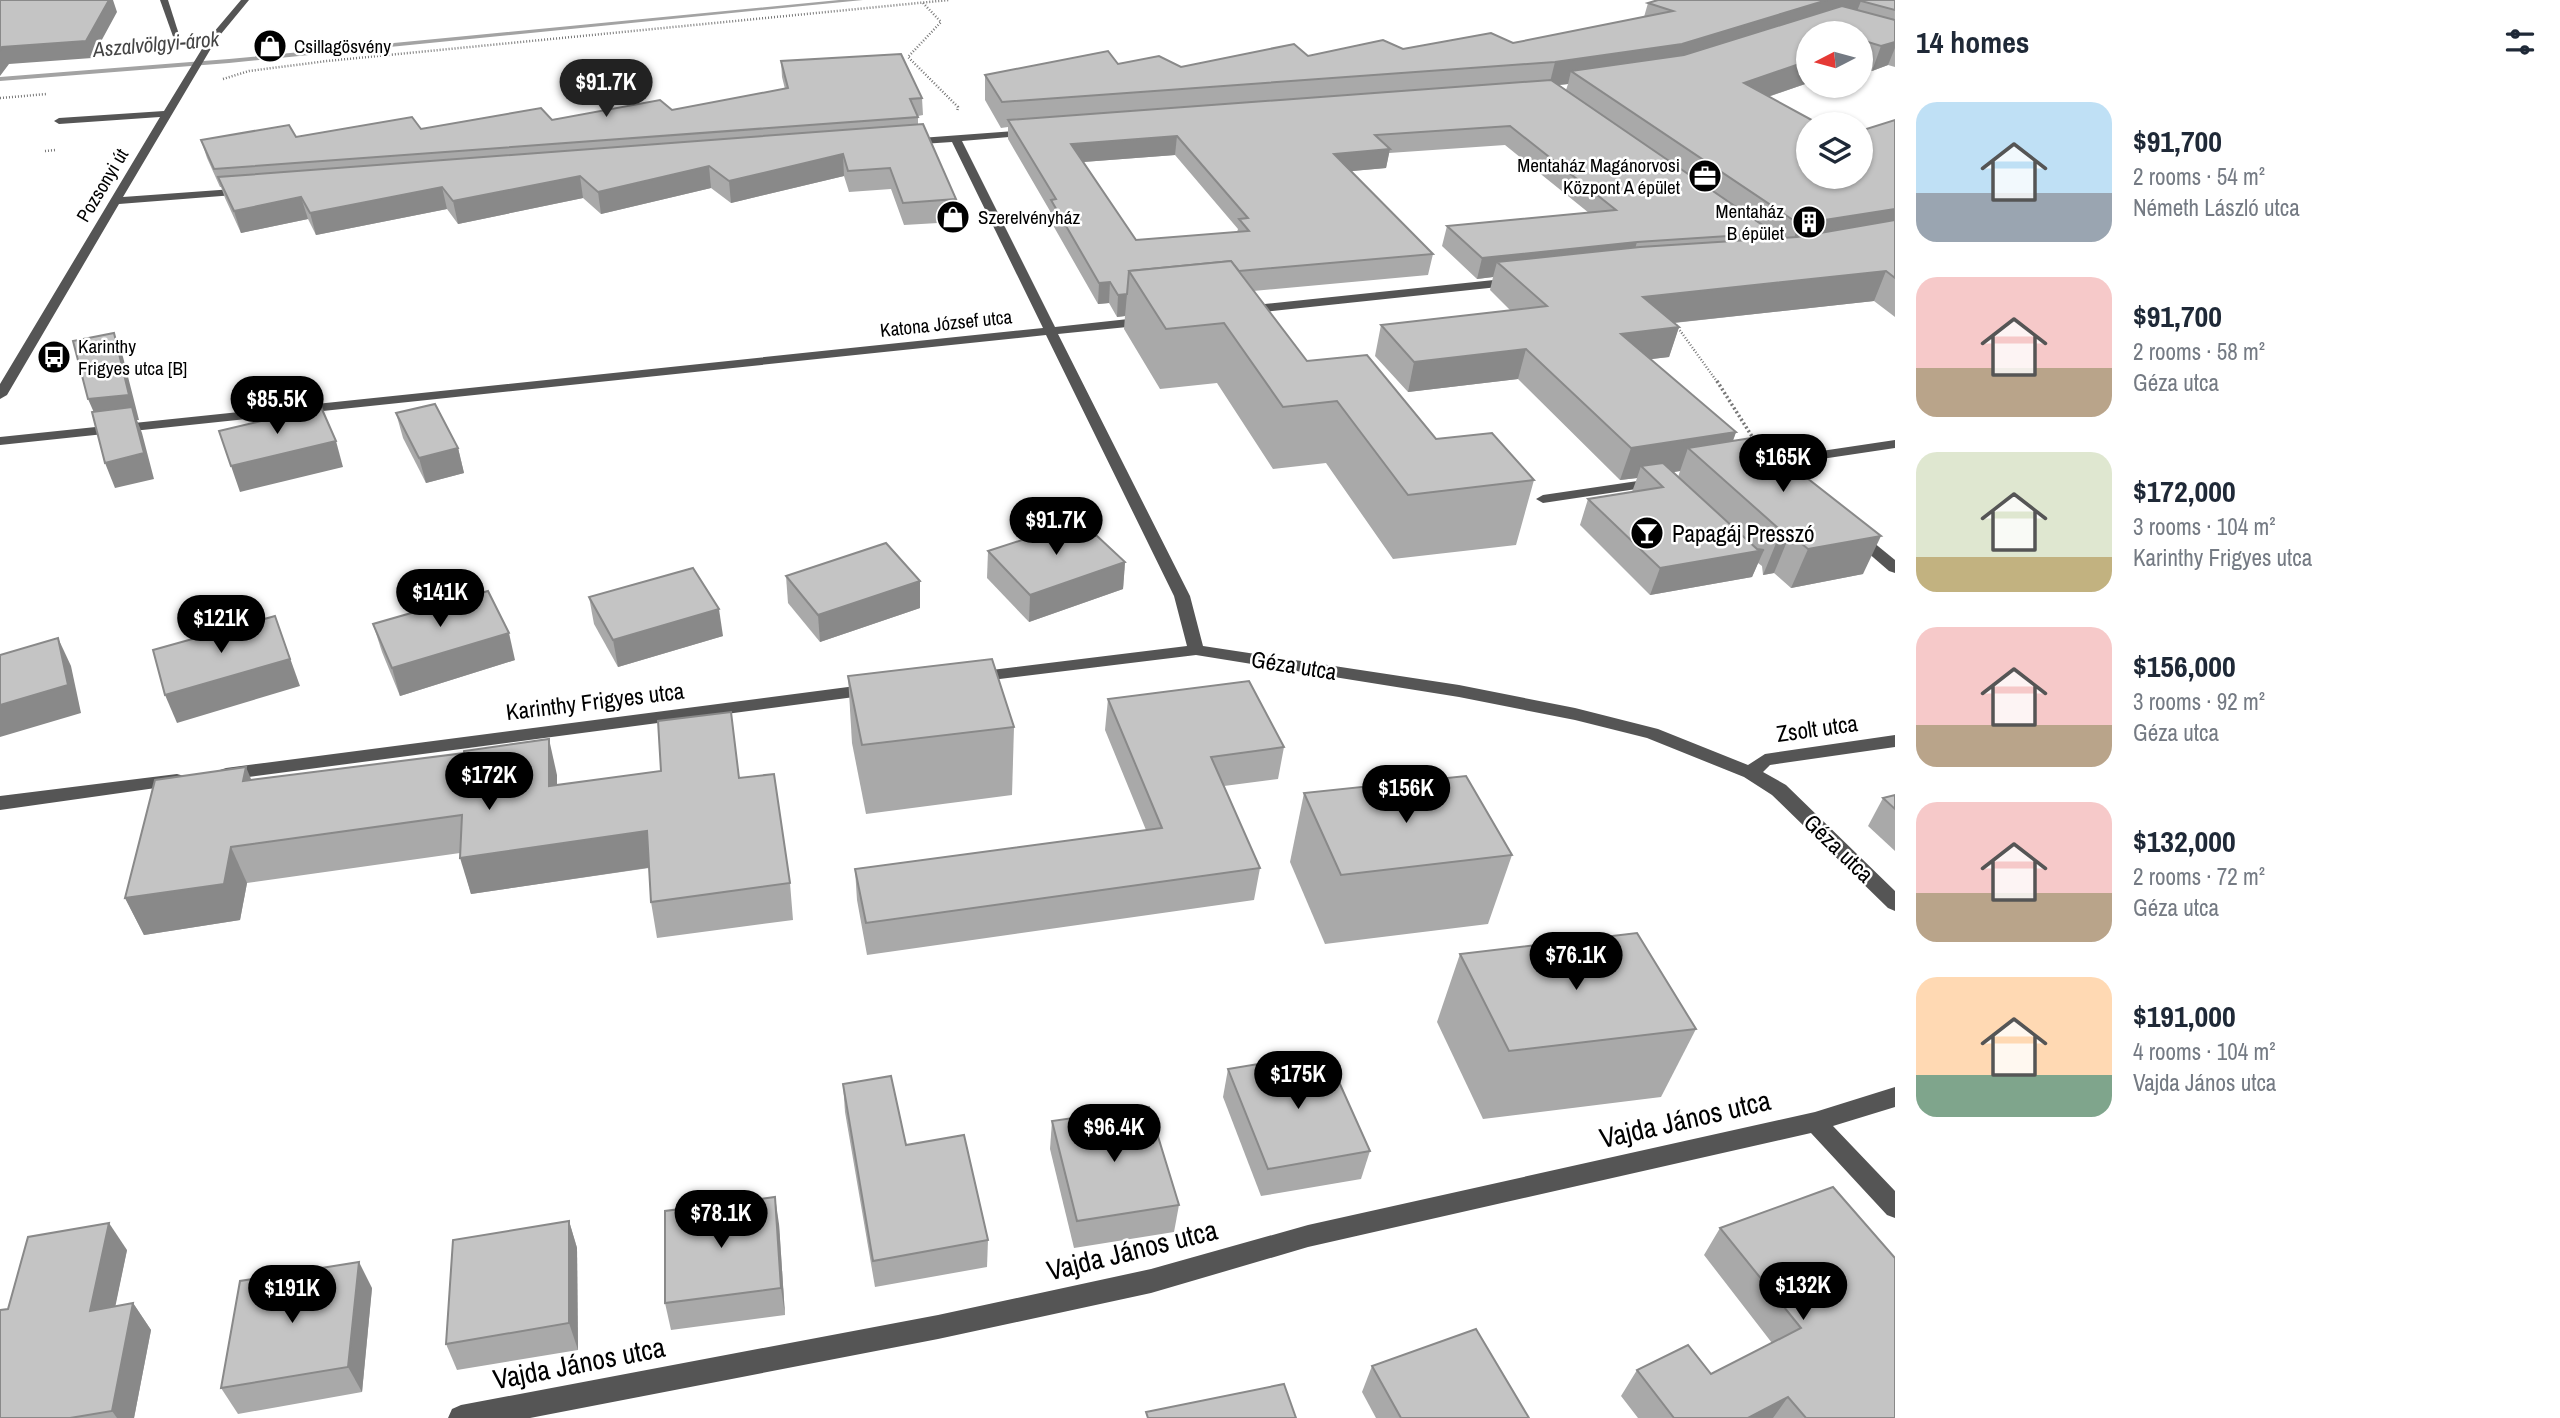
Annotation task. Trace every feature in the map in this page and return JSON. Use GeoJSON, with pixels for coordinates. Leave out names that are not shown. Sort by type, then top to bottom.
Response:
{"type":"FeatureCollection","features":[{"type":"Feature","properties":{"kind":"street"},"geometry":{"type":"LineString","coordinates":[[164,0],[179,42]]}},
{"type":"Feature","properties":{"kind":"street","name":"Pozsonyi út"},"geometry":{"type":"LineString","coordinates":[[0,395],[212,39],[245,0]]}},
{"type":"Feature","properties":{"kind":"street"},"geometry":{"type":"LineString","coordinates":[[59,121],[166,114]]}},
{"type":"Feature","properties":{"kind":"street"},"geometry":{"type":"LineString","coordinates":[[900,142],[1038,132]]}},
{"type":"Feature","properties":{"kind":"street"},"geometry":{"type":"LineString","coordinates":[[955,138],[1182,596],[1196,650],[958,679]]}},
{"type":"Feature","properties":{"kind":"street"},"geometry":{"type":"LineString","coordinates":[[114,201],[265,189]]}},
{"type":"Feature","properties":{"kind":"street"},"geometry":{"type":"LineString","coordinates":[[1230,312],[1520,281]]}},
{"type":"Feature","properties":{"kind":"street","name":"Katona József utca"},"geometry":{"type":"LineString","coordinates":[[0,441],[1160,319]]}},
{"type":"Feature","properties":{"kind":"street"},"geometry":{"type":"LineString","coordinates":[[1741,468],[1895,444]]}},
{"type":"Feature","properties":{"kind":"street"},"geometry":{"type":"LineString","coordinates":[[1769,463],[1790,480]]}},
{"type":"Feature","properties":{"kind":"street"},"geometry":{"type":"LineString","coordinates":[[1543,499],[1667,484]]}},
{"type":"Feature","properties":{"kind":"street"},"geometry":{"type":"LineString","coordinates":[[1842,524],[1895,568]]}},
{"type":"Feature","properties":{"kind":"street","name":"Géza utca"},"geometry":{"type":"LineString","coordinates":[[1196,650],[1459,691],[1575,714],[1652,733],[1750,772],[1779,790],[1895,903]]}},
{"type":"Feature","properties":{"kind":"street","name":"Karinthy Frigyes utca"},"geometry":{"type":"LineString","coordinates":[[0,803],[888,688]]}},
{"type":"Feature","properties":{"kind":"street","name":"Zsolt utca"},"geometry":{"type":"LineString","coordinates":[[1750,772],[1765,760],[1895,741]]}},
{"type":"Feature","properties":{"kind":"street"},"geometry":{"type":"LineString","coordinates":[[1895,1097],[1815,1122],[1895,1207]]}},
{"type":"Feature","properties":{"kind":"street","name":"Vajda János utca"},"geometry":{"type":"LineString","coordinates":[[461,1418],[938,1327],[1151,1281],[1308,1236],[1815,1122]]}},
{"type":"Feature","properties":{"kind":"path"},"geometry":{"type":"LineString","coordinates":[[180,91],[200,90],[208,83],[249,71],[327,61],[949,0]]}},
{"type":"Feature","properties":{"kind":"path"},"geometry":{"type":"LineString","coordinates":[[923,3],[941,22],[908,57],[958,107],[955,138]]}},
{"type":"Feature","properties":{"kind":"path"},"geometry":{"type":"LineString","coordinates":[[1664,310],[1704,360],[1769,463]]}},
{"type":"Feature","properties":{"kind":"building"},"geometry":{"type":"Polygon","coordinates":[[[0,0],[109,0],[86,41],[2,47],[0,50],[0,0]]]}},
{"type":"Feature","properties":{"kind":"building"},"geometry":{"type":"Polygon","coordinates":[[[1658,0],[1827,0],[1682,44],[1555,62],[1002,102],[985,75],[1108,51],[1118,64],[1159,56],[1181,67],[1294,44],[1308,56],[1383,40],[1403,49],[1491,33],[1513,43],[1673,11],[1648,3],[1658,0]]]}},
{"type":"Feature","properties":{"kind":"building"},"geometry":{"type":"Polygon","coordinates":[[[1895,0],[1895,10],[1861,1],[1895,0]]]}},
{"type":"Feature","properties":{"kind":"building"},"geometry":{"type":"Polygon","coordinates":[[[1842,6],[1895,20],[1895,42],[1881,46],[1873,44],[1873,21],[1796,21],[1796,65],[1744,83],[1797,112],[1796,189],[1873,189],[1873,127],[1895,120],[1895,209],[1799,224],[1571,71],[1684,55],[1842,6]]]}},
{"type":"Feature","properties":{"kind":"building"},"geometry":{"type":"Polygon","coordinates":[[[901,54],[922,98],[910,99],[918,117],[214,169],[201,140],[289,125],[296,137],[412,117],[421,129],[541,108],[552,120],[660,100],[672,110],[788,88],[781,61],[901,54]]]}},
{"type":"Feature","properties":{"kind":"building"},"geometry":{"type":"Polygon","coordinates":[[[1551,80],[1774,233],[1637,242],[1482,258],[1447,226],[1616,210],[1510,126],[1375,135],[1390,149],[1334,154],[1433,254],[1239,271],[1231,261],[1129,271],[1127,294],[1118,295],[1110,282],[1099,283],[1051,200],[1056,199],[1008,120],[1551,80]],[[1177,136],[1071,144],[1136,240],[1249,231],[1239,219],[1248,218],[1177,136]]]}},
{"type":"Feature","properties":{"kind":"building"},"geometry":{"type":"Polygon","coordinates":[[[923,124],[956,199],[903,203],[890,168],[848,171],[843,154],[729,181],[709,166],[598,192],[580,176],[453,201],[442,187],[310,213],[301,197],[234,211],[218,177],[923,124]]]}},
{"type":"Feature","properties":{"kind":"building"},"geometry":{"type":"Polygon","coordinates":[[[1895,220],[1895,278],[1886,271],[1643,297],[1679,327],[1621,334],[1736,432],[1631,448],[1526,349],[1414,362],[1381,325],[1547,306],[1497,262],[1640,247],[1797,237],[1895,220]]]}},
{"type":"Feature","properties":{"kind":"building"},"geometry":{"type":"Polygon","coordinates":[[[1231,261],[1307,361],[1367,355],[1436,439],[1492,433],[1534,480],[1408,495],[1337,401],[1283,407],[1224,323],[1166,329],[1129,271],[1231,261]]]}},
{"type":"Feature","properties":{"kind":"building"},"geometry":{"type":"Polygon","coordinates":[[[114,333],[129,395],[88,399],[73,341],[114,333]]]}},
{"type":"Feature","properties":{"kind":"building"},"geometry":{"type":"Polygon","coordinates":[[[435,404],[458,448],[419,458],[396,413],[435,404]]]}},
{"type":"Feature","properties":{"kind":"building"},"geometry":{"type":"Polygon","coordinates":[[[132,407],[144,453],[105,463],[92,412],[132,407]]]}},
{"type":"Feature","properties":{"kind":"building"},"geometry":{"type":"Polygon","coordinates":[[[321,407],[336,441],[231,466],[219,431],[321,407]]]}},
{"type":"Feature","properties":{"kind":"building"},"geometry":{"type":"Polygon","coordinates":[[[1751,438],[1760,446],[1765,445],[1881,536],[1808,549],[1790,534],[1779,536],[1778,528],[1688,448],[1751,438]]]}},
{"type":"Feature","properties":{"kind":"building"},"geometry":{"type":"Polygon","coordinates":[[[1663,463],[1757,549],[1764,550],[1660,568],[1588,499],[1663,487],[1641,466],[1663,463]]]}},
{"type":"Feature","properties":{"kind":"building"},"geometry":{"type":"Polygon","coordinates":[[[1081,521],[1125,562],[1030,595],[988,551],[1081,521]]]}},
{"type":"Feature","properties":{"kind":"building"},"geometry":{"type":"Polygon","coordinates":[[[886,543],[920,581],[818,615],[786,576],[886,543]]]}},
{"type":"Feature","properties":{"kind":"building"},"geometry":{"type":"Polygon","coordinates":[[[693,568],[719,609],[613,640],[589,597],[693,568]]]}},
{"type":"Feature","properties":{"kind":"building"},"geometry":{"type":"Polygon","coordinates":[[[488,591],[509,633],[392,668],[373,624],[488,591]]]}},
{"type":"Feature","properties":{"kind":"building"},"geometry":{"type":"Polygon","coordinates":[[[275,616],[290,659],[165,695],[153,650],[275,616]]]}},
{"type":"Feature","properties":{"kind":"building"},"geometry":{"type":"Polygon","coordinates":[[[58,638],[68,685],[0,705],[0,655],[58,638]]]}},
{"type":"Feature","properties":{"kind":"building"},"geometry":{"type":"Polygon","coordinates":[[[992,659],[1014,727],[862,745],[848,676],[992,659]]]}},
{"type":"Feature","properties":{"kind":"building"},"geometry":{"type":"Polygon","coordinates":[[[1249,681],[1284,747],[1211,757],[1260,868],[866,923],[855,869],[1162,828],[1108,699],[1249,681]]]}},
{"type":"Feature","properties":{"kind":"building"},"geometry":{"type":"Polygon","coordinates":[[[731,712],[739,778],[774,774],[790,883],[651,902],[647,831],[460,858],[462,815],[231,847],[224,884],[125,898],[155,780],[246,767],[243,781],[464,753],[549,739],[549,786],[661,771],[658,721],[731,712]]]}},
{"type":"Feature","properties":{"kind":"building"},"geometry":{"type":"Polygon","coordinates":[[[1466,776],[1512,855],[1341,875],[1304,793],[1466,776]]]}},
{"type":"Feature","properties":{"kind":"building"},"geometry":{"type":"Polygon","coordinates":[[[1895,795],[1895,809],[1883,798],[1895,795]]]}},
{"type":"Feature","properties":{"kind":"building"},"geometry":{"type":"Polygon","coordinates":[[[1637,933],[1696,1029],[1509,1051],[1460,954],[1637,933]]]}},
{"type":"Feature","properties":{"kind":"building"},"geometry":{"type":"Polygon","coordinates":[[[1326,1053],[1370,1151],[1268,1169],[1228,1069],[1326,1053]]]}},
{"type":"Feature","properties":{"kind":"building"},"geometry":{"type":"Polygon","coordinates":[[[891,1076],[906,1145],[964,1135],[988,1240],[873,1261],[843,1084],[891,1076]]]}},
{"type":"Feature","properties":{"kind":"building"},"geometry":{"type":"Polygon","coordinates":[[[1149,1107],[1179,1205],[1077,1221],[1052,1121],[1149,1107]]]}},
{"type":"Feature","properties":{"kind":"building"},"geometry":{"type":"Polygon","coordinates":[[[1833,1187],[1895,1258],[1895,1418],[1806,1418],[1788,1397],[1748,1418],[1674,1418],[1637,1370],[1688,1345],[1711,1374],[1801,1328],[1720,1228],[1833,1187]]]}},
{"type":"Feature","properties":{"kind":"building"},"geometry":{"type":"Polygon","coordinates":[[[775,1197],[781,1288],[665,1303],[665,1211],[775,1197]]]}},
{"type":"Feature","properties":{"kind":"building"},"geometry":{"type":"Polygon","coordinates":[[[569,1221],[569,1323],[446,1344],[453,1240],[569,1221]]]}},
{"type":"Feature","properties":{"kind":"building"},"geometry":{"type":"Polygon","coordinates":[[[109,1223],[90,1311],[133,1303],[112,1411],[70,1418],[0,1418],[0,1310],[8,1309],[28,1237],[109,1223]]]}},
{"type":"Feature","properties":{"kind":"building"},"geometry":{"type":"Polygon","coordinates":[[[359,1262],[348,1367],[221,1388],[240,1281],[359,1262]]]}},
{"type":"Feature","properties":{"kind":"building"},"geometry":{"type":"Polygon","coordinates":[[[1476,1329],[1529,1418],[1401,1418],[1372,1366],[1476,1329]]]}},
{"type":"Feature","properties":{"kind":"building"},"geometry":{"type":"Polygon","coordinates":[[[1284,1384],[1296,1418],[1148,1418],[1146,1412],[1284,1384]]]}},
{"type":"Feature","properties":{"kind":"waterway","name":"Aszalvölgyi-árok"},"geometry":{"type":"LineString","coordinates":[[0,79],[229,61],[860,0]]}},
{"type":"Feature","properties":{"kind":"place","name":"Csillagösvény"},"geometry":{"type":"Point","coordinates":[270,46]}},
{"type":"Feature","properties":{"kind":"place","name":"Mentaház Magánorvosi Központ A épület"},"geometry":{"type":"Point","coordinates":[1705,176]}},
{"type":"Feature","properties":{"kind":"place","name":"Szerelvényház"},"geometry":{"type":"Point","coordinates":[953,217]}},
{"type":"Feature","properties":{"kind":"place","name":"Mentaház B épület"},"geometry":{"type":"Point","coordinates":[1809,222]}},
{"type":"Feature","properties":{"kind":"place","name":"Karinthy Frigyes utca [B]"},"geometry":{"type":"Point","coordinates":[54,357]}},
{"type":"Feature","properties":{"kind":"place","name":"Papagáj Presszó"},"geometry":{"type":"Point","coordinates":[1647,533]}}]}
